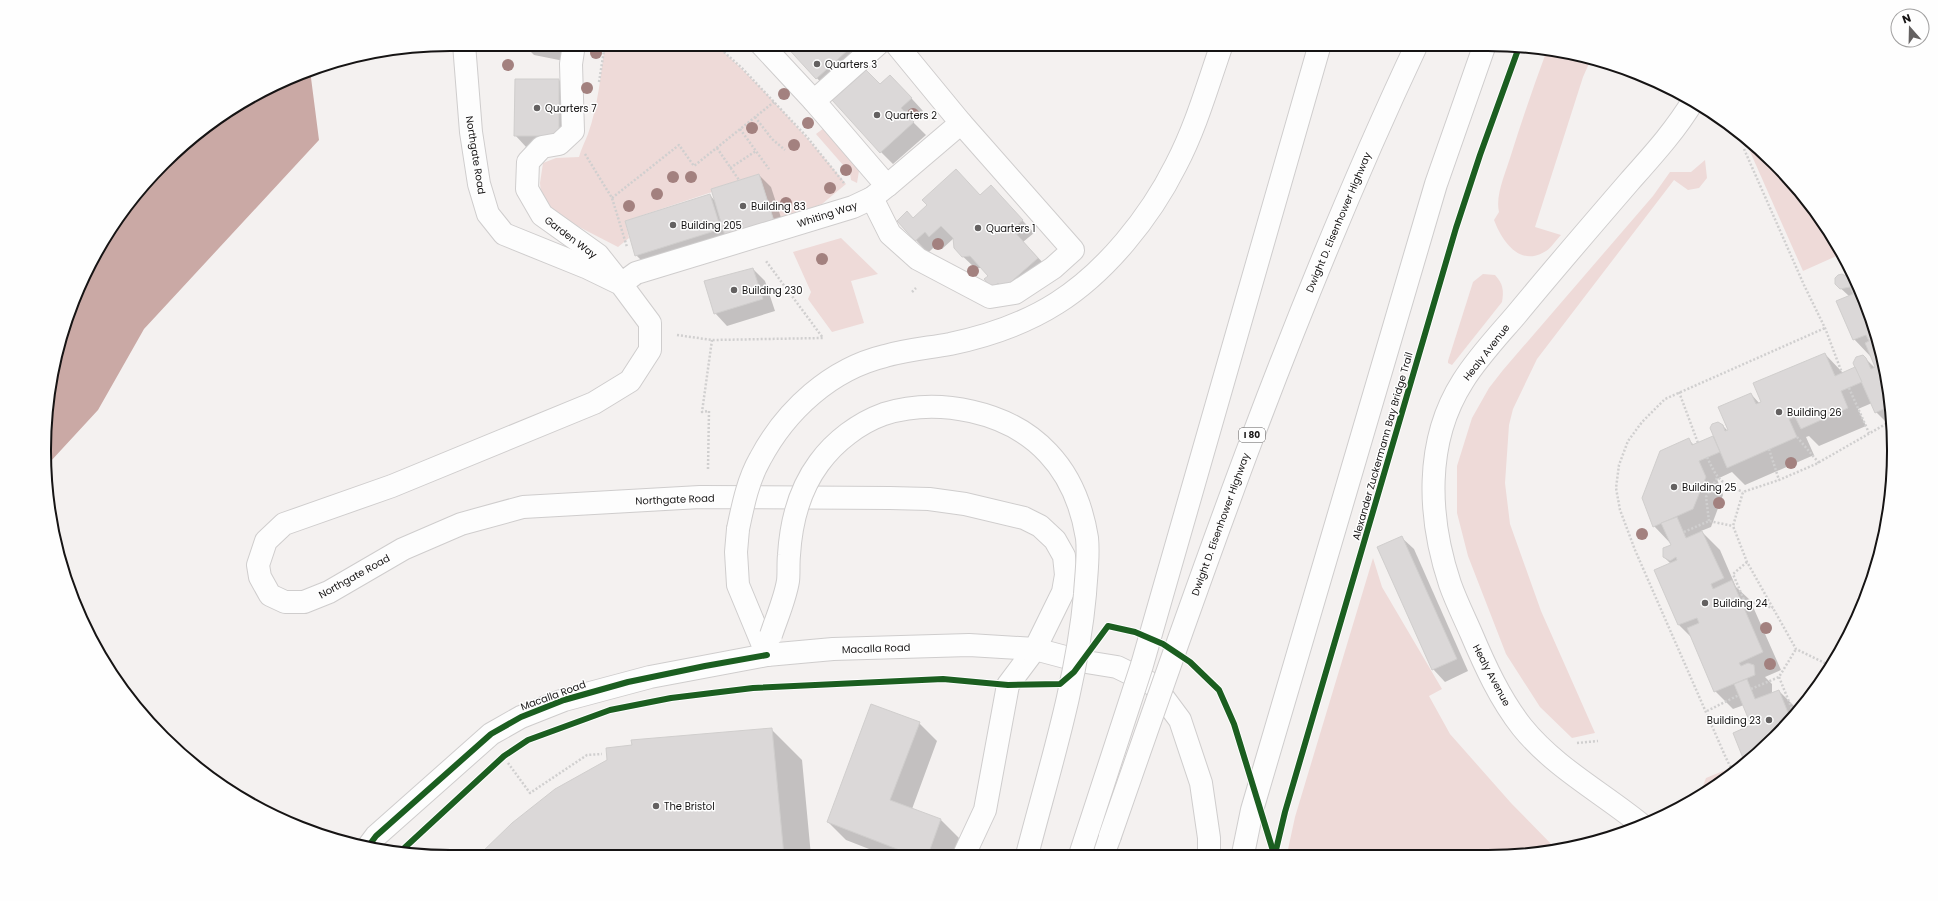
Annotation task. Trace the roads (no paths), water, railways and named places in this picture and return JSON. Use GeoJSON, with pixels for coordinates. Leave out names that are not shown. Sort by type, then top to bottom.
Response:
{"type":"FeatureCollection","features":[{"type":"Feature","properties":{"kind":"main road","name":"Northgate Road"},"geometry":{"type":"LineString","coordinates":[[465,51],[471,132],[479,184],[488,214],[504,234],[588,268],[628,278],[650,322],[650,350],[630,381],[594,403],[392,486],[284,524],[266,541],[258,565],[260,577],[270,595],[285,602],[304,602],[329,592],[403,549],[461,524],[523,507],[700,497],[929,499],[964,504],[1024,518],[1040,526],[1055,540],[1064,556],[1066,575],[1063,592],[1035,649],[1008,685],[985,810],[966,850]]}},
{"type":"Feature","properties":{"kind":"main road","name":"Garden Way"},"geometry":{"type":"LineString","coordinates":[[573,51],[571,64],[573,131],[559,144],[542,147],[528,162],[527,189],[542,215],[628,278]]}},
{"type":"Feature","properties":{"kind":"main road"},"geometry":{"type":"LineString","coordinates":[[768,51],[814,101],[874,196],[890,234],[918,259],[990,297],[1015,293],[1054,268],[1073,250],[961,123],[902,51]]}},
{"type":"Feature","properties":{"kind":"main road"},"geometry":{"type":"LineString","coordinates":[[814,101],[870,51]]}},
{"type":"Feature","properties":{"kind":"main road"},"geometry":{"type":"LineString","coordinates":[[766,642],[738,585],[736,552],[738,529],[745,498],[759,460],[786,421],[801,404],[817,390],[859,364],[884,356],[981,337],[1012,327],[1058,303],[1080,286],[1120,247],[1138,226],[1165,186],[1188,139],[1219,51]]}},
{"type":"Feature","properties":{"kind":"main road"},"geometry":{"type":"LineString","coordinates":[[1082,850],[1142,665],[1318,51]]}},
{"type":"Feature","properties":{"kind":"main road","name":"Dwight D. Eisenhower Highway"},"geometry":{"type":"LineString","coordinates":[[1106,845],[1239,470],[1273,381],[1353,185],[1414,51]]}},
{"type":"Feature","properties":{"kind":"main road"},"geometry":{"type":"LineString","coordinates":[[1243,850],[1244,841],[1254,802],[1434,191],[1483,51]]}},
{"type":"Feature","properties":{"kind":"main road","name":"Healy Avenue"},"geometry":{"type":"LineString","coordinates":[[1637,821],[1566,769],[1544,750],[1523,728],[1504,700],[1478,649],[1451,586],[1445,567],[1440,548],[1434,507],[1434,462],[1440,432],[1449,408],[1462,383],[1474,365],[1654,154],[1689,106]]}},
{"type":"Feature","properties":{"kind":"main road","name":"Whiting Way"},"geometry":{"type":"LineString","coordinates":[[628,278],[755,236],[853,207],[874,196],[961,123]]}},
{"type":"Feature","properties":{"kind":"main road"},"geometry":{"type":"LineString","coordinates":[[766,642],[786,591],[791,532],[802,492],[821,460],[848,434],[882,415],[912,408],[936,407],[984,414],[1006,423],[1028,435],[1048,453],[1063,472],[1075,495],[1084,522],[1088,561],[1083,617],[1064,713],[1050,773],[1028,850]]}},
{"type":"Feature","properties":{"kind":"main road","name":"Macalla Road"},"geometry":{"type":"LineString","coordinates":[[372,842],[376,836],[491,734],[521,717],[564,700],[622,684],[705,666],[766,642],[833,649],[969,645],[1035,649],[1080,661],[1117,667],[1154,685],[1180,720],[1201,783],[1210,838],[1209,850]]}},
{"type":"Feature","properties":{"kind":"place","name":"Quarters 3"},"geometry":{"type":"Point","coordinates":[817,64]}},
{"type":"Feature","properties":{"kind":"place","name":"Quarters 7"},"geometry":{"type":"Point","coordinates":[537,108]}},
{"type":"Feature","properties":{"kind":"place","name":"Quarters 2"},"geometry":{"type":"Point","coordinates":[877,115]}},
{"type":"Feature","properties":{"kind":"place","name":"Building 83"},"geometry":{"type":"Point","coordinates":[743,206]}},
{"type":"Feature","properties":{"kind":"place","name":"Building 205"},"geometry":{"type":"Point","coordinates":[673,225]}},
{"type":"Feature","properties":{"kind":"place","name":"Quarters 1"},"geometry":{"type":"Point","coordinates":[978,228]}},
{"type":"Feature","properties":{"kind":"place","name":"Building 230"},"geometry":{"type":"Point","coordinates":[734,290]}},
{"type":"Feature","properties":{"kind":"place","name":"Building 26"},"geometry":{"type":"Point","coordinates":[1779,412]}},
{"type":"Feature","properties":{"kind":"place","name":"Building 25"},"geometry":{"type":"Point","coordinates":[1674,487]}},
{"type":"Feature","properties":{"kind":"place","name":"Building 24"},"geometry":{"type":"Point","coordinates":[1705,603]}},
{"type":"Feature","properties":{"kind":"place","name":"Building 23"},"geometry":{"type":"Point","coordinates":[1769,720]}},
{"type":"Feature","properties":{"kind":"place","name":"The Bristol"},"geometry":{"type":"Point","coordinates":[656,806]}}]}
